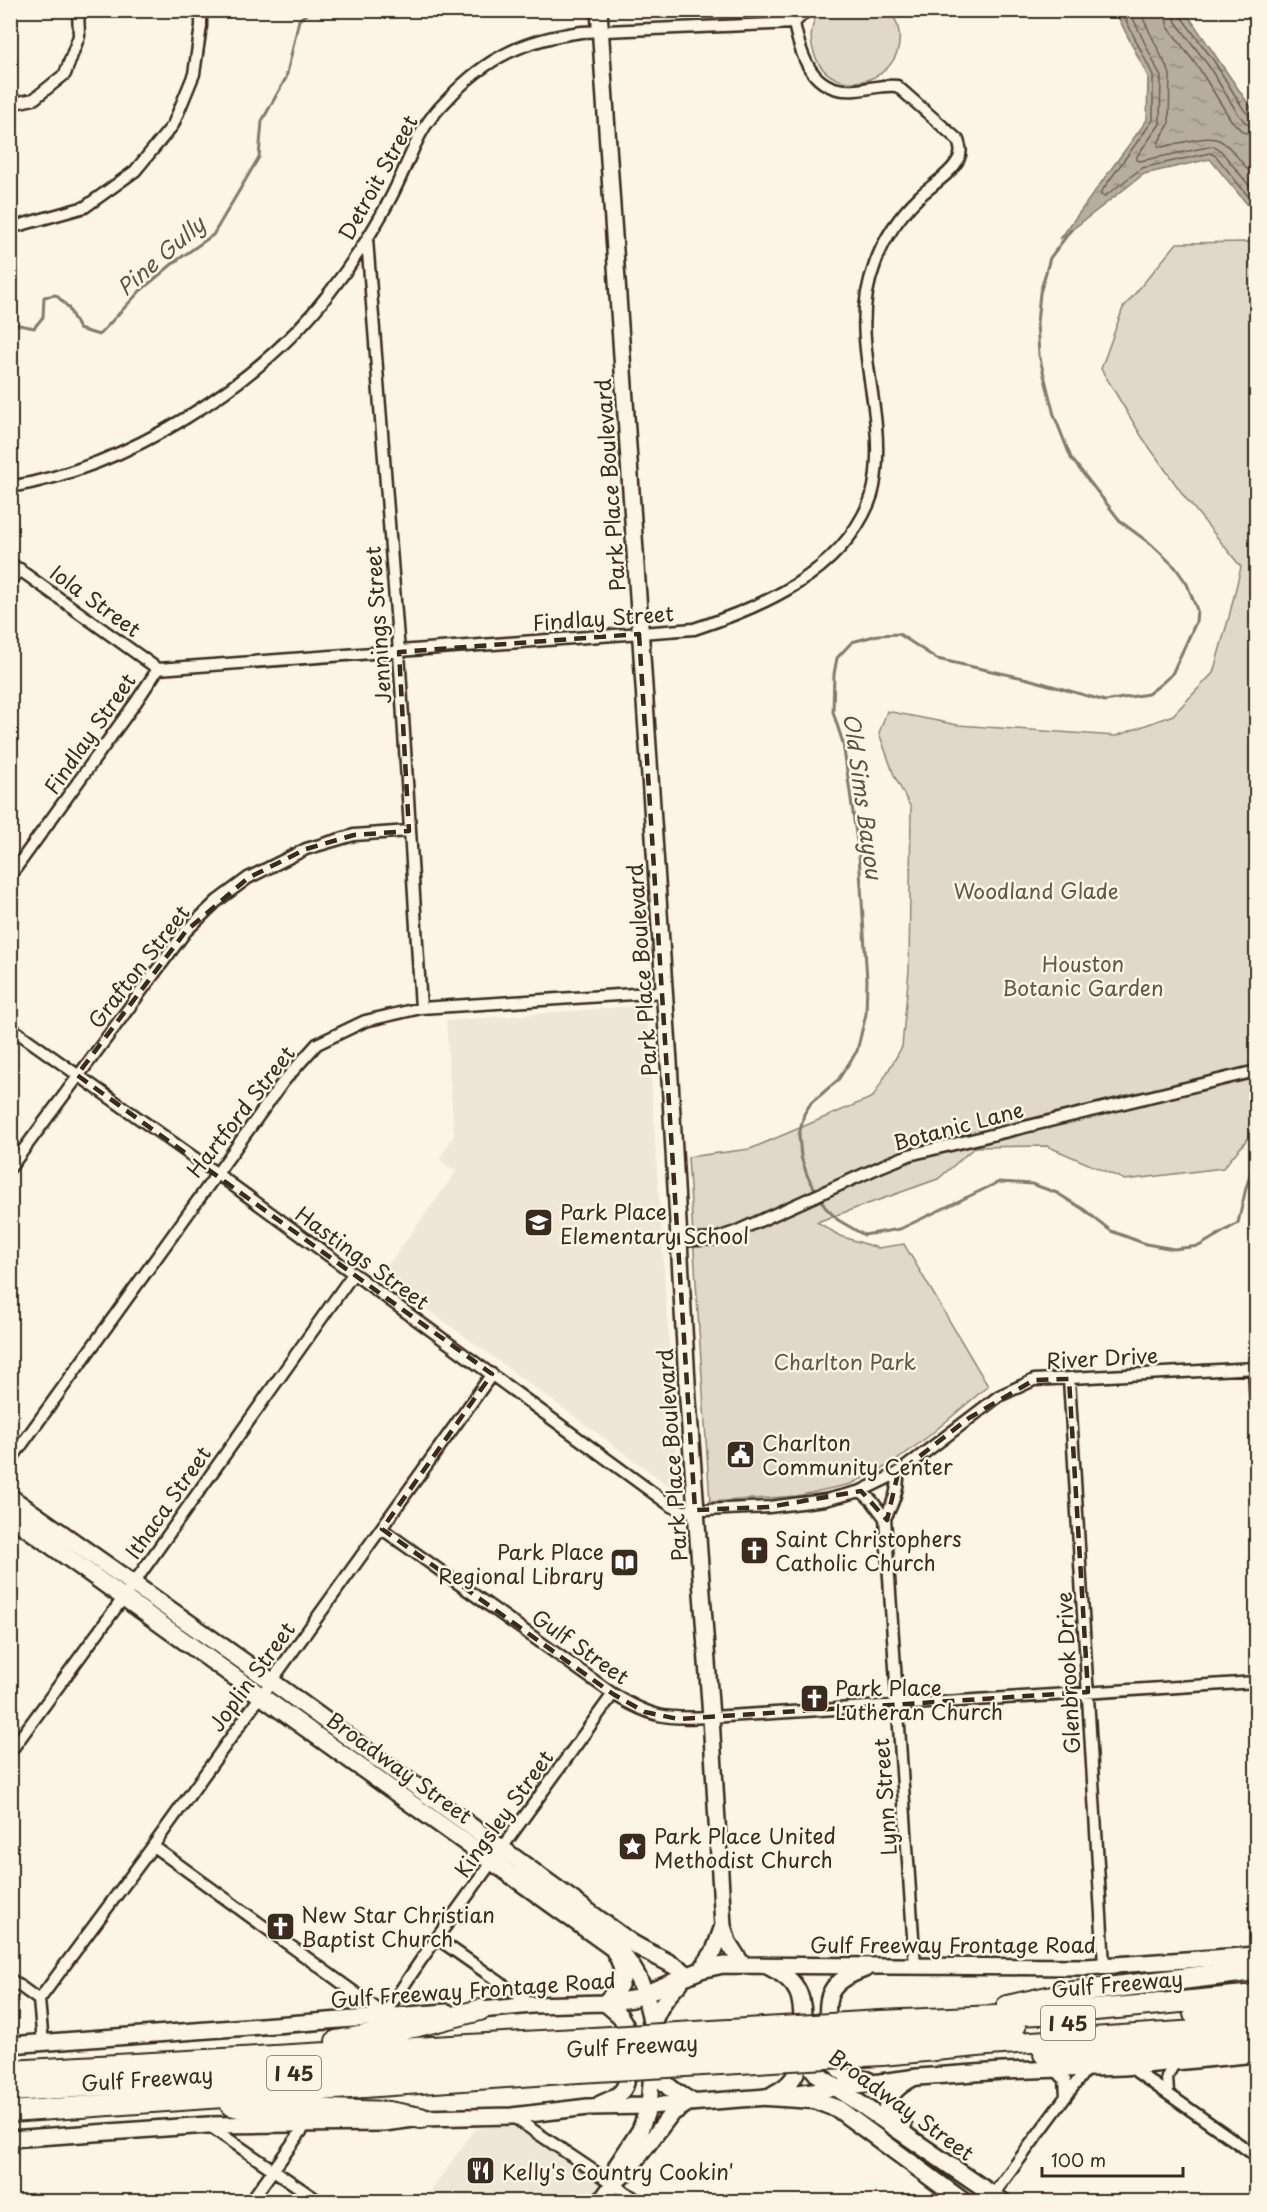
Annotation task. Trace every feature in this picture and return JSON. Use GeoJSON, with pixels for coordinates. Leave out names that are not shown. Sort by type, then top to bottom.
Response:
{"type":"FeatureCollection","features":[{"type":"Feature","properties":{"kind":"highway"},"geometry":{"type":"LineString","coordinates":[[963,2016],[1066,1993],[1257,1970]]}},
{"type":"Feature","properties":{"kind":"highway","name":"Gulf Freeway"},"geometry":{"type":"LineString","coordinates":[[881,2038],[963,2016],[1063,2013],[1257,1995]]}},
{"type":"Feature","properties":{"kind":"highway","name":"Gulf Freeway"},"geometry":{"type":"LineString","coordinates":[[10,2091],[881,2038],[1257,2009]]}},
{"type":"Feature","properties":{"kind":"highway"},"geometry":{"type":"LineString","coordinates":[[279,2055],[310,2044],[402,2029],[480,2010]]}},
{"type":"Feature","properties":{"kind":"highway","name":"Gulf Freeway"},"geometry":{"type":"LineString","coordinates":[[881,2038],[988,2045],[1257,2027]]}},
{"type":"Feature","properties":{"kind":"highway"},"geometry":{"type":"LineString","coordinates":[[988,2045],[1037,2054],[1257,2046]]}},
{"type":"Feature","properties":{"kind":"highway","name":"Gulf Freeway"},"geometry":{"type":"LineString","coordinates":[[10,2071],[279,2055],[577,2056]]}},
{"type":"Feature","properties":{"kind":"highway","name":"Gulf Freeway"},"geometry":{"type":"LineString","coordinates":[[10,2112],[203,2097],[577,2056]]}},
{"type":"Feature","properties":{"kind":"highway"},"geometry":{"type":"LineString","coordinates":[[203,2097],[238,2107],[389,2112],[421,2118]]}},
{"type":"Feature","properties":{"kind":"main road","name":"Park Place Boulevard"},"geometry":{"type":"LineString","coordinates":[[598,10],[664,992],[723,1926],[728,1942],[742,1964]]}},
{"type":"Feature","properties":{"kind":"main road","name":"Broadway Street"},"geometry":{"type":"LineString","coordinates":[[10,1497],[128,1590],[497,1855],[629,1961],[641,1981],[652,2026],[653,2062]]}},
{"type":"Feature","properties":{"kind":"main road","name":"Broadway Street"},"geometry":{"type":"LineString","coordinates":[[10,1516],[128,1590]]}},
{"type":"Feature","properties":{"kind":"main road","name":"Broadway Street"},"geometry":{"type":"LineString","coordinates":[[497,1855],[646,1952],[695,1972]]}},
{"type":"Feature","properties":{"kind":"main road","name":"Park Place Boulevard"},"geometry":{"type":"LineString","coordinates":[[695,1972],[714,1951],[723,1926]]}},
{"type":"Feature","properties":{"kind":"main road"},"geometry":{"type":"LineString","coordinates":[[588,2107],[610,2100],[620,2094],[626,2085],[625,2024],[620,2016],[605,2003],[620,1988],[622,1970],[617,1954],[607,1942]]}},
{"type":"Feature","properties":{"kind":"main road","name":"Gulf Freeway Frontage Road"},"geometry":{"type":"LineString","coordinates":[[10,2045],[532,2005],[605,2003],[644,1995],[695,1972],[742,1964],[770,1967],[1087,1967],[1257,1955]]}},
{"type":"Feature","properties":{"kind":"main road"},"geometry":{"type":"LineString","coordinates":[[874,1966],[840,1980],[833,1990],[827,2011],[834,2059],[839,2069],[850,2076],[875,2081]]}},
{"type":"Feature","properties":{"kind":"main road","name":"Broadway Street"},"geometry":{"type":"LineString","coordinates":[[770,1967],[780,1972],[789,1981],[804,2006],[805,2052],[810,2065],[818,2075],[995,2199]]}},
{"type":"Feature","properties":{"kind":"main road"},"geometry":{"type":"LineString","coordinates":[[652,2026],[666,1996],[695,1972]]}},
{"type":"Feature","properties":{"kind":"main road"},"geometry":{"type":"LineString","coordinates":[[767,2097],[786,2087],[795,2076],[805,2052]]}},
{"type":"Feature","properties":{"kind":"main road"},"geometry":{"type":"LineString","coordinates":[[10,2139],[208,2125],[305,2126],[384,2123],[421,2118],[513,2116],[588,2107],[649,2106],[767,2097],[875,2081],[1054,2069],[1124,2067],[1257,2054]]}},
{"type":"Feature","properties":{"kind":"main road"},"geometry":{"type":"LineString","coordinates":[[653,2062],[661,2079],[692,2102]]}},
{"type":"Feature","properties":{"kind":"main road"},"geometry":{"type":"LineString","coordinates":[[614,2183],[617,2165],[640,2130],[649,2106],[653,2062]]}},
{"type":"Feature","properties":{"kind":"main road"},"geometry":{"type":"LineString","coordinates":[[909,2138],[905,2126],[891,2117],[888,2109],[889,2100],[898,2086],[912,2078]]}},
{"type":"Feature","properties":{"kind":"main road","name":"Broadway Street"},"geometry":{"type":"LineString","coordinates":[[767,2097],[814,2100],[838,2109],[957,2200]]}},
{"type":"Feature","properties":{"kind":"main road"},"geometry":{"type":"LineString","coordinates":[[600,2202],[614,2183],[627,2172],[670,2114],[692,2102]]}},
{"type":"Feature","properties":{"kind":"street"},"geometry":{"type":"LineString","coordinates":[[10,104],[34,99],[64,74],[79,36],[78,10]]}},
{"type":"Feature","properties":{"kind":"street"},"geometry":{"type":"LineString","coordinates":[[10,228],[85,207],[135,171],[173,125],[194,74],[201,10]]}},
{"type":"Feature","properties":{"kind":"street"},"geometry":{"type":"LineString","coordinates":[[794,23],[807,10]]}},
{"type":"Feature","properties":{"kind":"street","name":"Detroit Street"},"geometry":{"type":"LineString","coordinates":[[10,487],[73,471],[117,454],[162,432],[200,409],[276,350],[330,293],[367,239],[432,116],[476,71],[500,56],[527,44],[560,35],[600,30],[794,23]]}},
{"type":"Feature","properties":{"kind":"street","name":"Findlay Street"},"geometry":{"type":"LineString","coordinates":[[10,876],[158,669],[694,629],[765,603],[810,575],[841,546],[860,520],[870,501],[876,469],[876,427],[863,339],[863,318],[872,271],[886,240],[899,220],[951,169],[959,159],[961,149],[958,140],[897,86],[886,85],[849,90],[823,83],[806,65],[798,46],[794,23]]}},
{"type":"Feature","properties":{"kind":"street","name":"Jennings Street"},"geometry":{"type":"LineString","coordinates":[[367,239],[399,652],[422,1008]]}},
{"type":"Feature","properties":{"kind":"street"},"geometry":{"type":"LineString","coordinates":[[10,582],[15,566]]}},
{"type":"Feature","properties":{"kind":"street","name":"Iola Street"},"geometry":{"type":"LineString","coordinates":[[15,566],[158,669]]}},
{"type":"Feature","properties":{"kind":"street","name":"Grafton Street"},"geometry":{"type":"LineString","coordinates":[[10,1168],[186,931],[217,901],[248,878],[306,849],[354,835],[409,831]]}},
{"type":"Feature","properties":{"kind":"street","name":"Hartford Street"},"geometry":{"type":"LineString","coordinates":[[10,1461],[216,1173],[283,1082],[317,1044],[365,1021],[422,1008],[664,992]]}},
{"type":"Feature","properties":{"kind":"street","name":"Hastings Street"},"geometry":{"type":"LineString","coordinates":[[10,1027],[216,1173],[671,1506],[683,1511],[695,1510]]}},
{"type":"Feature","properties":{"kind":"street","name":"Botanic Lane"},"geometry":{"type":"LineString","coordinates":[[679,1241],[715,1239],[882,1166],[927,1150],[1257,1071]]}},
{"type":"Feature","properties":{"kind":"street","name":"Ithaca Street"},"geometry":{"type":"LineString","coordinates":[[10,1752],[353,1274]]}},
{"type":"Feature","properties":{"kind":"street"},"geometry":{"type":"LineString","coordinates":[[1255,1369],[1257,1405]]}},
{"type":"Feature","properties":{"kind":"street","name":"River Drive"},"geometry":{"type":"LineString","coordinates":[[695,1510],[777,1506],[825,1500],[861,1491],[898,1473],[999,1396],[1034,1380],[1255,1369]]}},
{"type":"Feature","properties":{"kind":"street","name":"Joplin Street"},"geometry":{"type":"LineString","coordinates":[[39,2000],[153,1846],[492,1374]]}},
{"type":"Feature","properties":{"kind":"street","name":"Glenbrook Drive"},"geometry":{"type":"LineString","coordinates":[[1069,1379],[1104,1965]]}},
{"type":"Feature","properties":{"kind":"street","name":"Lynn Street"},"geometry":{"type":"LineString","coordinates":[[898,1473],[899,1483],[885,1518],[915,1966]]}},
{"type":"Feature","properties":{"kind":"street"},"geometry":{"type":"LineString","coordinates":[[861,1491],[885,1518]]}},
{"type":"Feature","properties":{"kind":"street","name":"Gulf Street"},"geometry":{"type":"LineString","coordinates":[[382,1528],[613,1694],[645,1712],[662,1717],[711,1718],[1257,1682]]}},
{"type":"Feature","properties":{"kind":"street","name":"Kingsley Street"},"geometry":{"type":"LineString","coordinates":[[387,2016],[392,2003],[613,1694]]}},
{"type":"Feature","properties":{"kind":"street"},"geometry":{"type":"LineString","coordinates":[[153,1846],[387,2016]]}},
{"type":"Feature","properties":{"kind":"street"},"geometry":{"type":"LineString","coordinates":[[438,1939],[532,2005]]}},
{"type":"Feature","properties":{"kind":"street"},"geometry":{"type":"LineString","coordinates":[[10,1979],[39,2000],[43,2043]]}},
{"type":"Feature","properties":{"kind":"street"},"geometry":{"type":"LineString","coordinates":[[352,1992],[360,2007],[360,2018]]}},
{"type":"Feature","properties":{"kind":"street"},"geometry":{"type":"LineString","coordinates":[[1168,2093],[1167,2077],[1174,2063]]}},
{"type":"Feature","properties":{"kind":"street"},"geometry":{"type":"LineString","coordinates":[[1124,2067],[1134,2070],[1257,2156]]}},
{"type":"Feature","properties":{"kind":"street"},"geometry":{"type":"LineString","coordinates":[[995,2199],[1087,2068]]}},
{"type":"Feature","properties":{"kind":"street"},"geometry":{"type":"LineString","coordinates":[[1054,2069],[1065,2080],[1066,2096]]}},
{"type":"Feature","properties":{"kind":"street"},"geometry":{"type":"LineString","coordinates":[[513,2116],[640,2202]]}},
{"type":"Feature","properties":{"kind":"street"},"geometry":{"type":"LineString","coordinates":[[208,2125],[320,2202]]}},
{"type":"Feature","properties":{"kind":"street"},"geometry":{"type":"LineString","coordinates":[[250,2202],[305,2126]]}},
{"type":"Feature","properties":{"kind":"street"},"geometry":{"type":"LineString","coordinates":[[957,2200],[968,2179]]}},
{"type":"Feature","properties":{"kind":"highlighted area"},"geometry":{"type":"Polygon","coordinates":[[[639,634],[695,1510],[769,1507],[861,1491],[887,1520],[898,1473],[969,1418],[1034,1380],[1069,1379],[1088,1692],[678,1719],[645,1712],[613,1694],[382,1529],[492,1374],[77,1075],[186,931],[248,878],[306,849],[354,835],[409,831],[399,652],[639,634]]]}},
{"type":"Feature","properties":{"kind":"shaded area","name":"Park Place Elementary School"},"geometry":{"type":"Polygon","coordinates":[[[646,1005],[678,1482],[668,1485],[381,1275],[456,1172],[439,1159],[454,1135],[446,1021],[646,1005]]]}},
{"type":"Feature","properties":{"kind":"shaded area"},"geometry":{"type":"Polygon","coordinates":[[[517,2124],[630,2201],[423,2202],[475,2129],[517,2124]]]}},
{"type":"Feature","properties":{"kind":"green space"},"geometry":{"type":"Polygon","coordinates":[[[820,11],[891,11],[899,33],[897,53],[887,68],[873,78],[855,82],[838,79],[823,69],[813,50],[811,39],[813,24],[820,11]]]}},
{"type":"Feature","properties":{"kind":"green space","name":"Houston Botanic Garden"},"geometry":{"type":"Polygon","coordinates":[[[1251,242],[1256,246],[1256,1129],[1223,1168],[1125,1180],[1047,1146],[975,1147],[938,1179],[817,1222],[840,1236],[878,1248],[904,1244],[988,1386],[893,1463],[851,1484],[797,1496],[710,1502],[688,1157],[750,1149],[873,1097],[902,1047],[909,970],[911,808],[894,775],[879,733],[887,711],[958,725],[1116,736],[1173,715],[1213,673],[1241,567],[1184,496],[1142,437],[1101,369],[1123,308],[1177,243],[1251,242]]]}},
{"type":"Feature","properties":{"kind":"water"},"geometry":{"type":"Polygon","coordinates":[[[1115,11],[1185,11],[1256,115],[1256,215],[1210,159],[1144,174],[1060,239],[1147,120],[1148,77],[1115,11]]]}},
{"type":"Feature","properties":{"kind":"waterway","name":"Pine Gully"},"geometry":{"type":"LineString","coordinates":[[10,323],[34,328],[43,317],[44,297],[56,295],[68,307],[79,329],[99,335],[140,291],[176,261],[213,235],[259,157],[262,121],[286,78],[299,20],[311,10]]}},
{"type":"Feature","properties":{"kind":"waterway","name":"Old Sims Bayou"},"geometry":{"type":"LineString","coordinates":[[1071,230],[1050,258],[1040,293],[1037,323],[1039,355],[1054,415],[1071,458],[1121,522],[1152,545],[1175,567],[1187,584],[1197,610],[1196,622],[1172,674],[1161,684],[1148,694],[1105,701],[1028,679],[937,659],[899,634],[878,635],[852,642],[837,658],[834,674],[833,712],[843,743],[859,855],[867,980],[866,1014],[857,1051],[838,1080],[811,1103],[804,1114],[799,1135],[801,1157],[807,1175],[825,1207],[838,1220],[864,1235],[900,1229],[999,1182],[1032,1184],[1057,1193],[1083,1209],[1111,1231],[1146,1244],[1174,1249],[1199,1246],[1238,1223],[1256,1157]]}},
{"type":"Feature","properties":{"kind":"place","name":"Park Place Elementary School"},"geometry":{"type":"Point","coordinates":[539,1223]}},
{"type":"Feature","properties":{"kind":"place","name":"Charlton Community Center"},"geometry":{"type":"Point","coordinates":[741,1454]}},
{"type":"Feature","properties":{"kind":"place","name":"Saint Christophers Catholic Church"},"geometry":{"type":"Point","coordinates":[754,1550]}},
{"type":"Feature","properties":{"kind":"place","name":"Park Place Regional Library"},"geometry":{"type":"Point","coordinates":[625,1563]}},
{"type":"Feature","properties":{"kind":"place","name":"Park Place Lutheran Church"},"geometry":{"type":"Point","coordinates":[814,1699]}},
{"type":"Feature","properties":{"kind":"place","name":"Park Place United Methodist Church"},"geometry":{"type":"Point","coordinates":[633,1847]}},
{"type":"Feature","properties":{"kind":"place","name":"New Star Christian Baptist Church"},"geometry":{"type":"Point","coordinates":[280,1926]}},
{"type":"Feature","properties":{"kind":"place","name":"Kelly's Country Cookin'"},"geometry":{"type":"Point","coordinates":[481,2171]}},
{"type":"Feature","properties":{"kind":"park label","name":"Woodland Glade"},"geometry":{"type":"Point","coordinates":[1036,890]}},
{"type":"Feature","properties":{"kind":"park label","name":"Charlton Park"},"geometry":{"type":"Point","coordinates":[845,1361]}}]}
